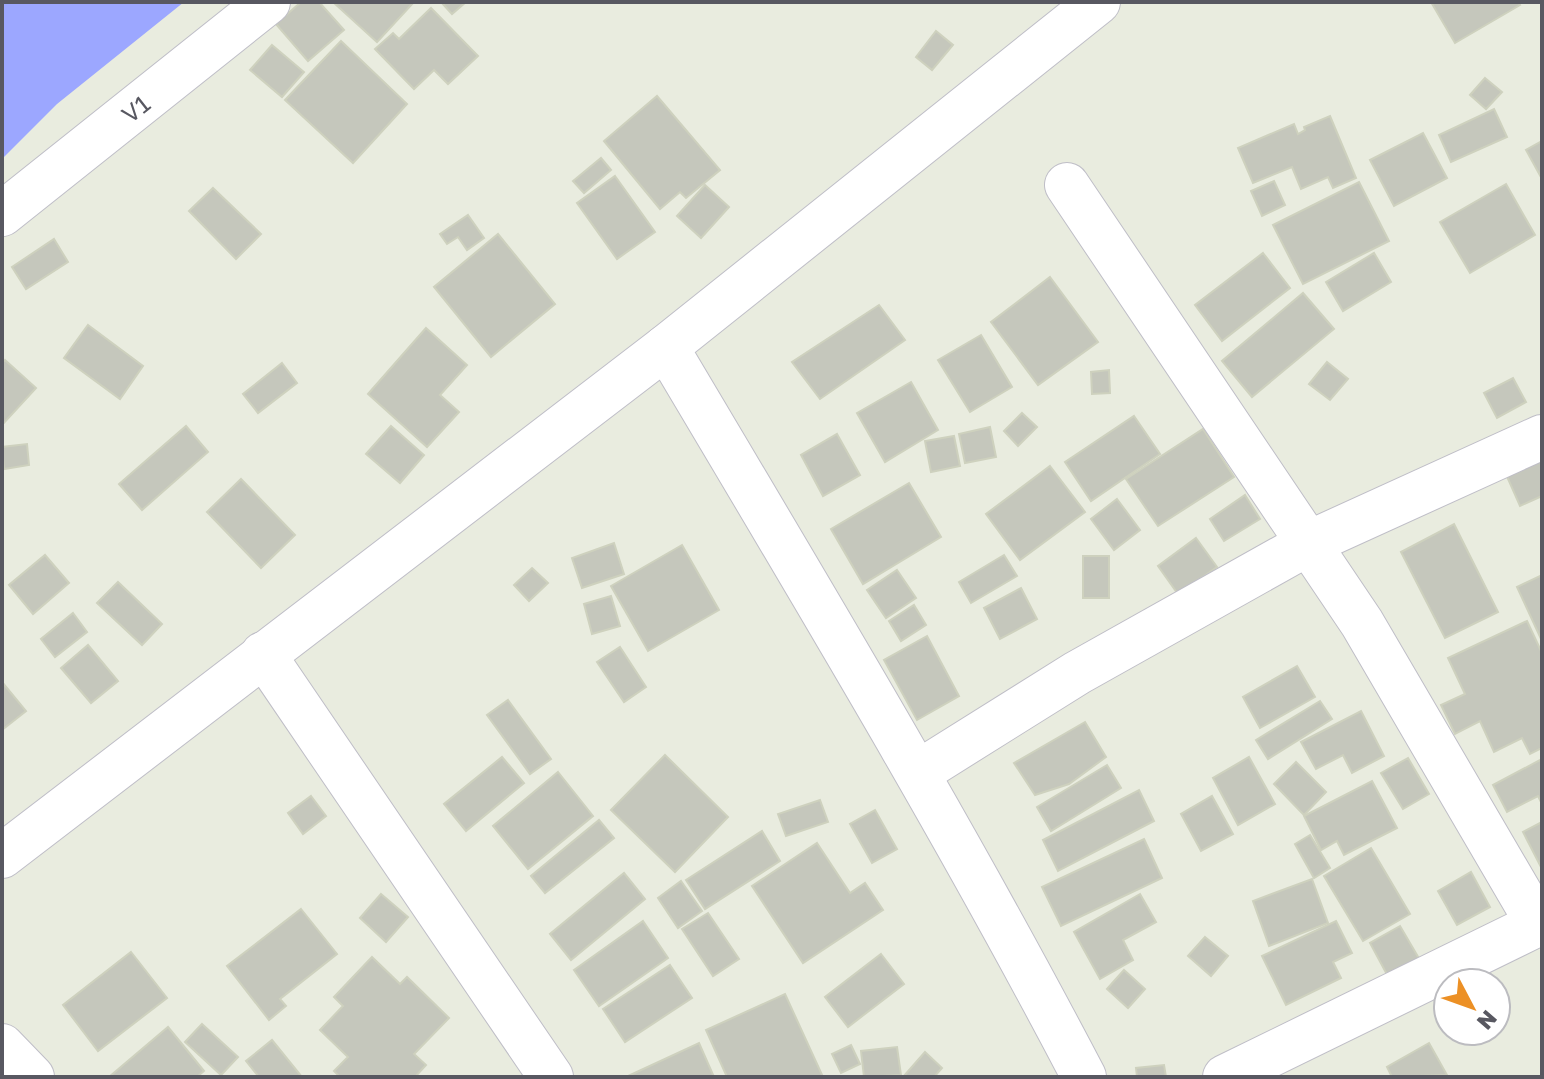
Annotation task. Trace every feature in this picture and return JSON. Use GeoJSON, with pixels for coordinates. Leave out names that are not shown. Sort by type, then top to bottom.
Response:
{"type":"FeatureCollection","features":[{"type":"Feature","properties":{"kind":"street","name":"V1"},"geometry":{"type":"LineString","coordinates":[[2,214],[268,2]]}},
{"type":"Feature","properties":{"kind":"street"},"geometry":{"type":"LineString","coordinates":[[2,856],[666,347],[1098,2]]}},
{"type":"Feature","properties":{"kind":"street"},"geometry":{"type":"LineString","coordinates":[[1067,185],[1362,623],[1540,923],[1225,1077]]}},
{"type":"Feature","properties":{"kind":"street"},"geometry":{"type":"LineString","coordinates":[[666,347],[919,772],[997,909],[1084,1077]]}},
{"type":"Feature","properties":{"kind":"street"},"geometry":{"type":"LineString","coordinates":[[919,772],[1077,673],[1309,543],[1542,437]]}},
{"type":"Feature","properties":{"kind":"street"},"geometry":{"type":"LineString","coordinates":[[263,654],[551,1077]]}},
{"type":"Feature","properties":{"kind":"street"},"geometry":{"type":"LineString","coordinates":[[2,1046],[32,1077]]}},
{"type":"Feature","properties":{"kind":"water"},"geometry":{"type":"Polygon","coordinates":[[[2,2],[184,2],[57,104],[2,159],[2,2]]]}},
{"type":"Feature","properties":{"kind":"building"},"geometry":{"type":"Polygon","coordinates":[[[301,2],[319,2],[344,30],[308,61],[276,24],[301,2]]]}},
{"type":"Feature","properties":{"kind":"building"},"geometry":{"type":"Polygon","coordinates":[[[333,2],[414,2],[377,42],[333,2]]]}},
{"type":"Feature","properties":{"kind":"building"},"geometry":{"type":"Polygon","coordinates":[[[441,2],[466,2],[452,14],[441,2]]]}},
{"type":"Feature","properties":{"kind":"building"},"geometry":{"type":"Polygon","coordinates":[[[1431,2],[1518,2],[1520,5],[1455,43],[1431,2]]]}},
{"type":"Feature","properties":{"kind":"building"},"geometry":{"type":"Polygon","coordinates":[[[431,8],[478,56],[448,84],[434,70],[414,89],[375,49],[393,33],[399,39],[431,8]]]}},
{"type":"Feature","properties":{"kind":"building"},"geometry":{"type":"Polygon","coordinates":[[[936,31],[953,45],[932,70],[916,57],[936,31]]]}},
{"type":"Feature","properties":{"kind":"building"},"geometry":{"type":"Polygon","coordinates":[[[341,41],[407,104],[353,163],[285,100],[341,41]]]}},
{"type":"Feature","properties":{"kind":"building"},"geometry":{"type":"Polygon","coordinates":[[[272,45],[304,72],[282,97],[250,70],[272,45]]]}},
{"type":"Feature","properties":{"kind":"building"},"geometry":{"type":"Polygon","coordinates":[[[1485,78],[1502,92],[1486,109],[1470,95],[1485,78]]]}},
{"type":"Feature","properties":{"kind":"building"},"geometry":{"type":"Polygon","coordinates":[[[657,96],[720,170],[686,198],[680,192],[660,209],[604,141],[657,96]]]}},
{"type":"Feature","properties":{"kind":"building"},"geometry":{"type":"Polygon","coordinates":[[[1494,109],[1507,137],[1451,162],[1439,135],[1494,109]]]}},
{"type":"Feature","properties":{"kind":"building"},"geometry":{"type":"Polygon","coordinates":[[[1330,116],[1356,178],[1333,188],[1328,177],[1301,189],[1292,167],[1253,183],[1238,148],[1294,124],[1298,134],[1305,130],[1304,127],[1330,116]]]}},
{"type":"Feature","properties":{"kind":"building"},"geometry":{"type":"Polygon","coordinates":[[[1423,133],[1447,178],[1394,206],[1370,160],[1423,133]]]}},
{"type":"Feature","properties":{"kind":"building"},"geometry":{"type":"Polygon","coordinates":[[[1542,141],[1542,179],[1526,150],[1542,141]]]}},
{"type":"Feature","properties":{"kind":"building"},"geometry":{"type":"Polygon","coordinates":[[[601,158],[611,170],[584,193],[573,181],[601,158]]]}},
{"type":"Feature","properties":{"kind":"building"},"geometry":{"type":"Polygon","coordinates":[[[615,176],[655,232],[617,259],[577,203],[615,176]]]}},
{"type":"Feature","properties":{"kind":"building"},"geometry":{"type":"Polygon","coordinates":[[[1274,181],[1285,205],[1262,216],[1251,191],[1274,181]]]}},
{"type":"Feature","properties":{"kind":"building"},"geometry":{"type":"Polygon","coordinates":[[[1359,182],[1389,241],[1303,284],[1273,225],[1359,182]]]}},
{"type":"Feature","properties":{"kind":"building"},"geometry":{"type":"Polygon","coordinates":[[[1506,184],[1535,235],[1470,273],[1440,222],[1506,184]]]}},
{"type":"Feature","properties":{"kind":"building"},"geometry":{"type":"Polygon","coordinates":[[[705,185],[729,207],[701,238],[677,216],[705,185]]]}},
{"type":"Feature","properties":{"kind":"building"},"geometry":{"type":"Polygon","coordinates":[[[213,188],[261,234],[236,259],[189,211],[213,188]]]}},
{"type":"Feature","properties":{"kind":"building"},"geometry":{"type":"Polygon","coordinates":[[[468,215],[484,238],[467,250],[458,237],[447,244],[440,234],[468,215]]]}},
{"type":"Feature","properties":{"kind":"building"},"geometry":{"type":"Polygon","coordinates":[[[498,234],[555,304],[491,357],[434,287],[498,234]]]}},
{"type":"Feature","properties":{"kind":"building"},"geometry":{"type":"Polygon","coordinates":[[[54,239],[68,262],[26,289],[12,267],[54,239]]]}},
{"type":"Feature","properties":{"kind":"building"},"geometry":{"type":"Polygon","coordinates":[[[1263,253],[1290,288],[1222,341],[1195,305],[1263,253]]]}},
{"type":"Feature","properties":{"kind":"building"},"geometry":{"type":"Polygon","coordinates":[[[1374,253],[1391,282],[1343,311],[1326,282],[1374,253]]]}},
{"type":"Feature","properties":{"kind":"building"},"geometry":{"type":"Polygon","coordinates":[[[1050,277],[1098,342],[1038,385],[991,322],[1050,277]]]}},
{"type":"Feature","properties":{"kind":"building"},"geometry":{"type":"Polygon","coordinates":[[[1303,293],[1334,329],[1252,397],[1222,361],[1303,293]]]}},
{"type":"Feature","properties":{"kind":"building"},"geometry":{"type":"Polygon","coordinates":[[[879,305],[905,340],[820,399],[792,362],[879,305]]]}},
{"type":"Feature","properties":{"kind":"building"},"geometry":{"type":"Polygon","coordinates":[[[88,325],[143,366],[120,399],[64,358],[88,325]]]}},
{"type":"Feature","properties":{"kind":"building"},"geometry":{"type":"Polygon","coordinates":[[[426,328],[467,365],[440,395],[459,412],[427,447],[368,394],[426,328]]]}},
{"type":"Feature","properties":{"kind":"building"},"geometry":{"type":"Polygon","coordinates":[[[981,335],[1012,387],[970,412],[938,360],[981,335]]]}},
{"type":"Feature","properties":{"kind":"building"},"geometry":{"type":"Polygon","coordinates":[[[5,360],[36,388],[2,425],[2,363],[5,360]]]}},
{"type":"Feature","properties":{"kind":"building"},"geometry":{"type":"Polygon","coordinates":[[[1327,362],[1348,379],[1330,400],[1309,384],[1327,362]]]}},
{"type":"Feature","properties":{"kind":"building"},"geometry":{"type":"Polygon","coordinates":[[[282,363],[297,383],[258,413],[243,394],[282,363]]]}},
{"type":"Feature","properties":{"kind":"building"},"geometry":{"type":"Polygon","coordinates":[[[1109,370],[1110,393],[1092,394],[1091,372],[1109,370]]]}},
{"type":"Feature","properties":{"kind":"building"},"geometry":{"type":"Polygon","coordinates":[[[1513,378],[1526,402],[1497,418],[1484,393],[1513,378]]]}},
{"type":"Feature","properties":{"kind":"building"},"geometry":{"type":"Polygon","coordinates":[[[911,382],[938,430],[885,462],[857,413],[911,382]]]}},
{"type":"Feature","properties":{"kind":"building"},"geometry":{"type":"Polygon","coordinates":[[[1022,413],[1037,427],[1018,446],[1004,431],[1022,413]]]}},
{"type":"Feature","properties":{"kind":"building"},"geometry":{"type":"Polygon","coordinates":[[[1134,416],[1160,454],[1091,501],[1065,462],[1134,416]]]}},
{"type":"Feature","properties":{"kind":"building"},"geometry":{"type":"Polygon","coordinates":[[[186,426],[208,452],[142,510],[119,484],[186,426]]]}},
{"type":"Feature","properties":{"kind":"building"},"geometry":{"type":"Polygon","coordinates":[[[391,426],[424,455],[400,483],[366,454],[391,426]]]}},
{"type":"Feature","properties":{"kind":"building"},"geometry":{"type":"Polygon","coordinates":[[[990,427],[996,457],[965,463],[959,434],[990,427]]]}},
{"type":"Feature","properties":{"kind":"building"},"geometry":{"type":"Polygon","coordinates":[[[1203,429],[1234,477],[1158,526],[1126,479],[1203,429]]]}},
{"type":"Feature","properties":{"kind":"building"},"geometry":{"type":"Polygon","coordinates":[[[837,434],[860,475],[823,496],[801,455],[837,434]]]}},
{"type":"Feature","properties":{"kind":"building"},"geometry":{"type":"Polygon","coordinates":[[[954,436],[960,466],[931,472],[925,441],[954,436]]]}},
{"type":"Feature","properties":{"kind":"building"},"geometry":{"type":"Polygon","coordinates":[[[27,444],[29,465],[4,469],[2,447],[27,444]]]}},
{"type":"Feature","properties":{"kind":"building"},"geometry":{"type":"Polygon","coordinates":[[[1542,456],[1542,496],[1520,506],[1505,472],[1542,456]]]}},
{"type":"Feature","properties":{"kind":"building"},"geometry":{"type":"Polygon","coordinates":[[[1050,466],[1085,512],[1020,560],[986,514],[1050,466]]]}},
{"type":"Feature","properties":{"kind":"building"},"geometry":{"type":"Polygon","coordinates":[[[241,479],[295,535],[261,568],[207,512],[241,479]]]}},
{"type":"Feature","properties":{"kind":"building"},"geometry":{"type":"Polygon","coordinates":[[[909,483],[941,537],[863,584],[831,529],[909,483]]]}},
{"type":"Feature","properties":{"kind":"building"},"geometry":{"type":"Polygon","coordinates":[[[1245,495],[1260,519],[1224,541],[1210,519],[1245,495]]]}},
{"type":"Feature","properties":{"kind":"building"},"geometry":{"type":"Polygon","coordinates":[[[1117,499],[1140,530],[1114,550],[1091,519],[1117,499]]]}},
{"type":"Feature","properties":{"kind":"building"},"geometry":{"type":"Polygon","coordinates":[[[1454,524],[1498,612],[1445,638],[1401,552],[1454,524]]]}},
{"type":"Feature","properties":{"kind":"building"},"geometry":{"type":"Polygon","coordinates":[[[1196,538],[1217,567],[1178,594],[1158,566],[1196,538]]]}},
{"type":"Feature","properties":{"kind":"building"},"geometry":{"type":"Polygon","coordinates":[[[614,543],[624,574],[582,588],[572,558],[614,543]]]}},
{"type":"Feature","properties":{"kind":"building"},"geometry":{"type":"Polygon","coordinates":[[[682,545],[719,610],[648,651],[611,586],[682,545]]]}},
{"type":"Feature","properties":{"kind":"building"},"geometry":{"type":"Polygon","coordinates":[[[45,555],[69,583],[33,614],[9,585],[45,555]]]}},
{"type":"Feature","properties":{"kind":"building"},"geometry":{"type":"Polygon","coordinates":[[[1004,555],[1017,576],[971,603],[959,582],[1004,555]]]}},
{"type":"Feature","properties":{"kind":"building"},"geometry":{"type":"Polygon","coordinates":[[[1083,556],[1109,556],[1109,598],[1083,598],[1083,556]]]}},
{"type":"Feature","properties":{"kind":"building"},"geometry":{"type":"Polygon","coordinates":[[[532,568],[548,583],[529,601],[514,585],[532,568]]]}},
{"type":"Feature","properties":{"kind":"building"},"geometry":{"type":"Polygon","coordinates":[[[897,570],[916,598],[886,618],[867,590],[897,570]]]}},
{"type":"Feature","properties":{"kind":"building"},"geometry":{"type":"Polygon","coordinates":[[[1542,575],[1542,641],[1517,587],[1542,575]]]}},
{"type":"Feature","properties":{"kind":"building"},"geometry":{"type":"Polygon","coordinates":[[[118,582],[162,624],[142,645],[97,603],[118,582]]]}},
{"type":"Feature","properties":{"kind":"building"},"geometry":{"type":"Polygon","coordinates":[[[1021,588],[1037,619],[1000,639],[984,608],[1021,588]]]}},
{"type":"Feature","properties":{"kind":"building"},"geometry":{"type":"Polygon","coordinates":[[[611,596],[620,626],[592,634],[584,604],[611,596]]]}},
{"type":"Feature","properties":{"kind":"building"},"geometry":{"type":"Polygon","coordinates":[[[914,605],[926,625],[901,641],[889,621],[914,605]]]}},
{"type":"Feature","properties":{"kind":"building"},"geometry":{"type":"Polygon","coordinates":[[[73,613],[87,632],[55,657],[41,639],[73,613]]]}},
{"type":"Feature","properties":{"kind":"building"},"geometry":{"type":"Polygon","coordinates":[[[1527,621],[1542,653],[1542,748],[1530,754],[1522,738],[1494,752],[1480,721],[1455,734],[1441,705],[1465,694],[1448,658],[1527,621]]]}},
{"type":"Feature","properties":{"kind":"building"},"geometry":{"type":"Polygon","coordinates":[[[927,636],[959,696],[917,720],[884,660],[927,636]]]}},
{"type":"Feature","properties":{"kind":"building"},"geometry":{"type":"Polygon","coordinates":[[[88,645],[118,681],[91,703],[61,668],[88,645]]]}},
{"type":"Feature","properties":{"kind":"building"},"geometry":{"type":"Polygon","coordinates":[[[620,647],[646,687],[624,702],[597,662],[620,647]]]}},
{"type":"Feature","properties":{"kind":"building"},"geometry":{"type":"Polygon","coordinates":[[[1297,666],[1315,697],[1260,728],[1243,697],[1297,666]]]}},
{"type":"Feature","properties":{"kind":"building"},"geometry":{"type":"Polygon","coordinates":[[[2,682],[26,711],[2,730],[2,682]]]}},
{"type":"Feature","properties":{"kind":"building"},"geometry":{"type":"Polygon","coordinates":[[[508,700],[551,759],[530,774],[487,715],[508,700]]]}},
{"type":"Feature","properties":{"kind":"building"},"geometry":{"type":"Polygon","coordinates":[[[1320,701],[1332,719],[1268,759],[1256,740],[1320,701]]]}},
{"type":"Feature","properties":{"kind":"building"},"geometry":{"type":"Polygon","coordinates":[[[1361,711],[1384,756],[1352,773],[1343,755],[1316,769],[1301,742],[1361,711]]]}},
{"type":"Feature","properties":{"kind":"building"},"geometry":{"type":"Polygon","coordinates":[[[1085,722],[1106,757],[1069,784],[1035,795],[1014,763],[1085,722]]]}},
{"type":"Feature","properties":{"kind":"building"},"geometry":{"type":"Polygon","coordinates":[[[665,755],[728,817],[675,872],[611,810],[665,755]]]}},
{"type":"Feature","properties":{"kind":"building"},"geometry":{"type":"Polygon","coordinates":[[[502,757],[524,783],[466,831],[444,804],[502,757]]]}},
{"type":"Feature","properties":{"kind":"building"},"geometry":{"type":"Polygon","coordinates":[[[1249,757],[1275,804],[1238,825],[1213,778],[1249,757]]]}},
{"type":"Feature","properties":{"kind":"building"},"geometry":{"type":"Polygon","coordinates":[[[1408,758],[1429,794],[1403,809],[1381,773],[1408,758]]]}},
{"type":"Feature","properties":{"kind":"building"},"geometry":{"type":"Polygon","coordinates":[[[1542,759],[1542,804],[1538,796],[1507,812],[1493,785],[1542,759]]]}},
{"type":"Feature","properties":{"kind":"building"},"geometry":{"type":"Polygon","coordinates":[[[1296,762],[1326,792],[1304,815],[1274,784],[1296,762]]]}},
{"type":"Feature","properties":{"kind":"building"},"geometry":{"type":"Polygon","coordinates":[[[1107,765],[1121,788],[1051,831],[1037,807],[1107,765]]]}},
{"type":"Feature","properties":{"kind":"building"},"geometry":{"type":"Polygon","coordinates":[[[558,772],[593,816],[528,869],[493,826],[558,772]]]}},
{"type":"Feature","properties":{"kind":"building"},"geometry":{"type":"Polygon","coordinates":[[[1372,781],[1397,828],[1344,855],[1337,841],[1321,850],[1304,816],[1372,781]]]}},
{"type":"Feature","properties":{"kind":"building"},"geometry":{"type":"Polygon","coordinates":[[[1139,790],[1154,821],[1058,871],[1043,840],[1139,790]]]}},
{"type":"Feature","properties":{"kind":"building"},"geometry":{"type":"Polygon","coordinates":[[[311,796],[326,816],[303,834],[288,813],[311,796]]]}},
{"type":"Feature","properties":{"kind":"building"},"geometry":{"type":"Polygon","coordinates":[[[1212,796],[1233,834],[1201,851],[1181,814],[1212,796]]]}},
{"type":"Feature","properties":{"kind":"building"},"geometry":{"type":"Polygon","coordinates":[[[820,800],[828,822],[786,836],[778,814],[820,800]]]}},
{"type":"Feature","properties":{"kind":"building"},"geometry":{"type":"Polygon","coordinates":[[[875,810],[897,849],[872,863],[850,824],[875,810]]]}},
{"type":"Feature","properties":{"kind":"building"},"geometry":{"type":"Polygon","coordinates":[[[599,820],[614,838],[545,893],[531,876],[599,820]]]}},
{"type":"Feature","properties":{"kind":"building"},"geometry":{"type":"Polygon","coordinates":[[[1542,822],[1542,869],[1523,832],[1542,822]]]}},
{"type":"Feature","properties":{"kind":"building"},"geometry":{"type":"Polygon","coordinates":[[[762,831],[780,861],[705,909],[686,880],[762,831]]]}},
{"type":"Feature","properties":{"kind":"building"},"geometry":{"type":"Polygon","coordinates":[[[1310,835],[1330,868],[1314,878],[1295,844],[1310,835]]]}},
{"type":"Feature","properties":{"kind":"building"},"geometry":{"type":"Polygon","coordinates":[[[1144,839],[1162,878],[1061,926],[1042,887],[1144,839]]]}},
{"type":"Feature","properties":{"kind":"building"},"geometry":{"type":"Polygon","coordinates":[[[817,843],[850,893],[865,883],[883,910],[803,963],[752,886],[817,843]]]}},
{"type":"Feature","properties":{"kind":"building"},"geometry":{"type":"Polygon","coordinates":[[[1371,848],[1410,914],[1363,941],[1324,876],[1371,848]]]}},
{"type":"Feature","properties":{"kind":"building"},"geometry":{"type":"Polygon","coordinates":[[[1471,872],[1490,907],[1457,925],[1438,891],[1471,872]]]}},
{"type":"Feature","properties":{"kind":"building"},"geometry":{"type":"Polygon","coordinates":[[[624,873],[645,899],[571,960],[550,934],[624,873]]]}},
{"type":"Feature","properties":{"kind":"building"},"geometry":{"type":"Polygon","coordinates":[[[1312,879],[1328,923],[1269,946],[1253,901],[1312,879]]]}},
{"type":"Feature","properties":{"kind":"building"},"geometry":{"type":"Polygon","coordinates":[[[681,881],[702,911],[678,928],[658,898],[681,881]]]}},
{"type":"Feature","properties":{"kind":"building"},"geometry":{"type":"Polygon","coordinates":[[[381,894],[408,917],[386,942],[360,918],[381,894]]]}},
{"type":"Feature","properties":{"kind":"building"},"geometry":{"type":"Polygon","coordinates":[[[1140,894],[1156,922],[1123,940],[1133,960],[1100,979],[1074,932],[1140,894]]]}},
{"type":"Feature","properties":{"kind":"building"},"geometry":{"type":"Polygon","coordinates":[[[301,909],[337,954],[280,999],[286,1006],[269,1020],[227,966],[301,909]]]}},
{"type":"Feature","properties":{"kind":"building"},"geometry":{"type":"Polygon","coordinates":[[[708,913],[739,959],[713,976],[682,929],[708,913]]]}},
{"type":"Feature","properties":{"kind":"building"},"geometry":{"type":"Polygon","coordinates":[[[643,921],[668,958],[599,1006],[574,970],[643,921]]]}},
{"type":"Feature","properties":{"kind":"building"},"geometry":{"type":"Polygon","coordinates":[[[1336,921],[1352,953],[1333,962],[1341,978],[1286,1005],[1262,956],[1336,921]]]}},
{"type":"Feature","properties":{"kind":"building"},"geometry":{"type":"Polygon","coordinates":[[[1400,926],[1421,962],[1390,980],[1370,943],[1400,926]]]}},
{"type":"Feature","properties":{"kind":"building"},"geometry":{"type":"Polygon","coordinates":[[[1205,937],[1228,956],[1211,976],[1188,956],[1205,937]]]}},
{"type":"Feature","properties":{"kind":"building"},"geometry":{"type":"Polygon","coordinates":[[[131,952],[167,998],[98,1051],[63,1005],[131,952]]]}},
{"type":"Feature","properties":{"kind":"building"},"geometry":{"type":"Polygon","coordinates":[[[881,954],[904,984],[848,1027],[825,997],[881,954]]]}},
{"type":"Feature","properties":{"kind":"building"},"geometry":{"type":"Polygon","coordinates":[[[372,957],[400,984],[407,977],[449,1018],[414,1054],[426,1065],[415,1077],[340,1077],[334,1071],[348,1057],[320,1030],[343,1006],[334,997],[372,957]]]}},
{"type":"Feature","properties":{"kind":"building"},"geometry":{"type":"Polygon","coordinates":[[[670,965],[692,998],[625,1042],[603,1009],[670,965]]]}},
{"type":"Feature","properties":{"kind":"building"},"geometry":{"type":"Polygon","coordinates":[[[1124,970],[1145,989],[1128,1008],[1107,989],[1124,970]]]}},
{"type":"Feature","properties":{"kind":"building"},"geometry":{"type":"Polygon","coordinates":[[[785,994],[823,1077],[727,1077],[706,1030],[785,994]]]}},
{"type":"Feature","properties":{"kind":"building"},"geometry":{"type":"Polygon","coordinates":[[[202,1024],[238,1057],[221,1075],[185,1042],[202,1024]]]}},
{"type":"Feature","properties":{"kind":"building"},"geometry":{"type":"Polygon","coordinates":[[[168,1027],[204,1071],[197,1077],[109,1077],[168,1027]]]}},
{"type":"Feature","properties":{"kind":"building"},"geometry":{"type":"Polygon","coordinates":[[[272,1040],[302,1077],[259,1077],[246,1061],[272,1040]]]}},
{"type":"Feature","properties":{"kind":"building"},"geometry":{"type":"Polygon","coordinates":[[[699,1043],[714,1077],[626,1077],[699,1043]]]}},
{"type":"Feature","properties":{"kind":"building"},"geometry":{"type":"Polygon","coordinates":[[[1429,1043],[1447,1075],[1392,1077],[1387,1067],[1429,1043]]]}},
{"type":"Feature","properties":{"kind":"building"},"geometry":{"type":"Polygon","coordinates":[[[851,1045],[860,1064],[841,1073],[832,1054],[851,1045]]]}},
{"type":"Feature","properties":{"kind":"building"},"geometry":{"type":"Polygon","coordinates":[[[897,1047],[901,1075],[864,1077],[861,1051],[897,1047]]]}},
{"type":"Feature","properties":{"kind":"building"},"geometry":{"type":"Polygon","coordinates":[[[925,1052],[942,1068],[934,1077],[903,1077],[925,1052]]]}},
{"type":"Feature","properties":{"kind":"building"},"geometry":{"type":"Polygon","coordinates":[[[1164,1065],[1166,1077],[1137,1077],[1136,1068],[1164,1065]]]}}]}
